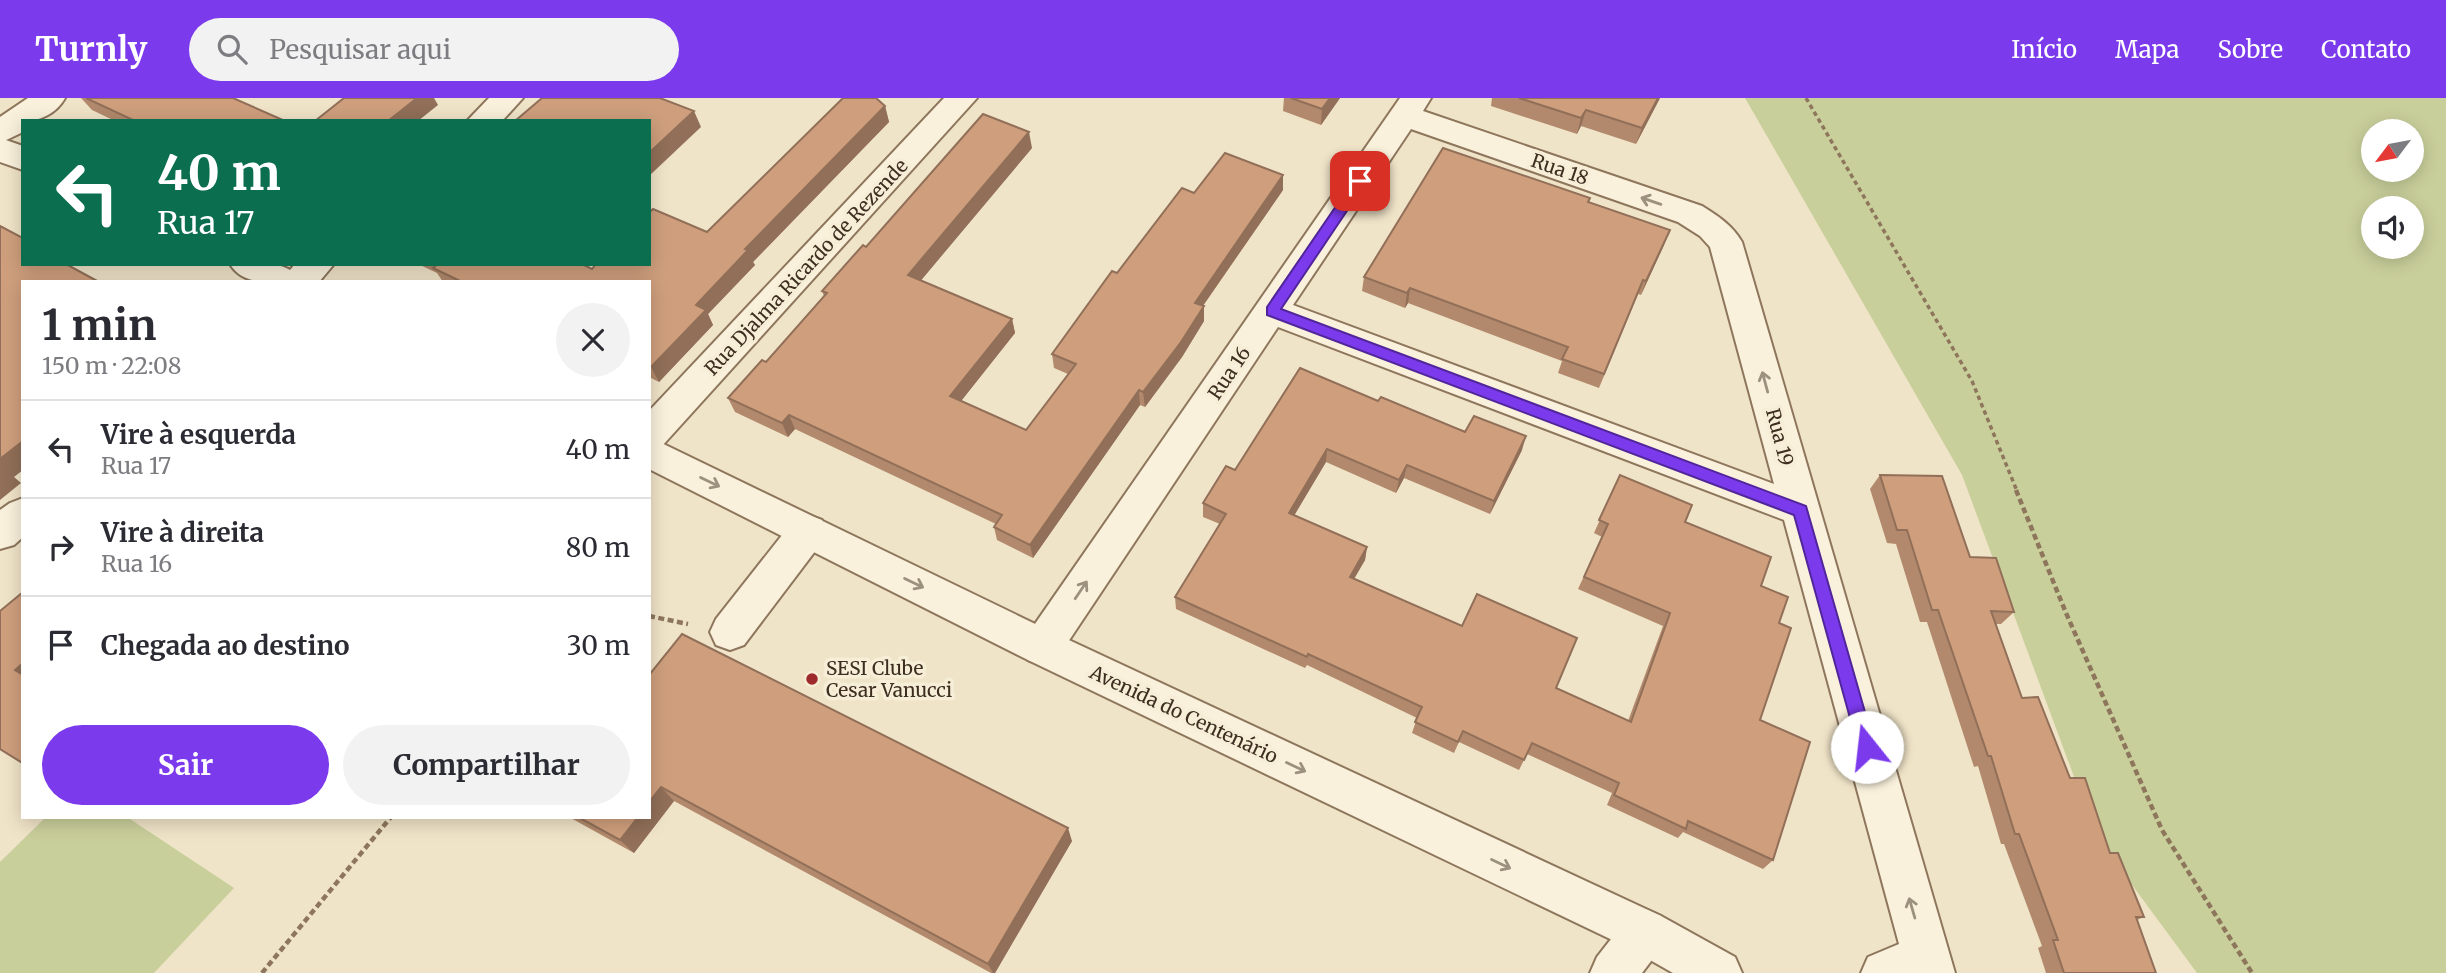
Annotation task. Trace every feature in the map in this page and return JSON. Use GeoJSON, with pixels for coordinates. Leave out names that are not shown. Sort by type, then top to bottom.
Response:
{"type":"FeatureCollection","features":[{"type":"Feature","properties":{"kind":"street"},"geometry":{"type":"LineString","coordinates":[[0,132],[50,98]]}},
{"type":"Feature","properties":{"kind":"street"},"geometry":{"type":"LineString","coordinates":[[484,119],[509,98]]}},
{"type":"Feature","properties":{"kind":"street","name":"Rua Djalma Ricardo de Rezende"},"geometry":{"type":"LineString","coordinates":[[651,434],[962,98]]}},
{"type":"Feature","properties":{"kind":"street","name":"Rua 18"},"geometry":{"type":"LineString","coordinates":[[1410,107],[1690,214],[1712,229]]}},
{"type":"Feature","properties":{"kind":"street","name":"Rua 16"},"geometry":{"type":"LineString","coordinates":[[1042,647],[1410,107]]}},
{"type":"Feature","properties":{"kind":"street"},"geometry":{"type":"LineString","coordinates":[[0,149],[21,158]]}},
{"type":"Feature","properties":{"kind":"street","name":"Rua 19"},"geometry":{"type":"LineString","coordinates":[[1712,229],[1725,242],[1731,259],[1800,510],[1914,968]]}},
{"type":"Feature","properties":{"kind":"street"},"geometry":{"type":"LineString","coordinates":[[251,266],[281,280]]}},
{"type":"Feature","properties":{"kind":"street"},"geometry":{"type":"LineString","coordinates":[[299,280],[315,266]]}},
{"type":"Feature","properties":{"kind":"street"},"geometry":{"type":"LineString","coordinates":[[1272,311],[1800,510]]}},
{"type":"Feature","properties":{"kind":"street","name":"Avenida do Centenário"},"geometry":{"type":"LineString","coordinates":[[651,453],[1042,647],[1645,932],[1719,973]]}},
{"type":"Feature","properties":{"kind":"street"},"geometry":{"type":"LineString","coordinates":[[0,533],[21,516]]}},
{"type":"Feature","properties":{"kind":"street"},"geometry":{"type":"LineString","coordinates":[[730,632],[808,531]]}},
{"type":"Feature","properties":{"kind":"street"},"geometry":{"type":"LineString","coordinates":[[1613,973],[1645,932]]}},
{"type":"Feature","properties":{"kind":"path"},"geometry":{"type":"LineString","coordinates":[[1806,98],[1972,381],[2066,613],[2162,830],[2252,973]]}},
{"type":"Feature","properties":{"kind":"path"},"geometry":{"type":"LineString","coordinates":[[262,973],[389,819]]}},
{"type":"Feature","properties":{"kind":"green space"},"geometry":{"type":"Polygon","coordinates":[[[1745,98],[2446,98],[2446,973],[2197,973],[2096,836],[1962,475],[1745,98]]]}},
{"type":"Feature","properties":{"kind":"green space"},"geometry":{"type":"Polygon","coordinates":[[[44,819],[130,819],[234,888],[154,973],[0,973],[0,862],[44,819]]]}},
{"type":"Feature","properties":{"kind":"building"},"geometry":{"type":"Polygon","coordinates":[[[86,98],[233,98],[280,119],[131,119],[86,98]]]}},
{"type":"Feature","properties":{"kind":"building"},"geometry":{"type":"Polygon","coordinates":[[[344,98],[417,98],[391,119],[318,119],[344,98]]]}},
{"type":"Feature","properties":{"kind":"building"},"geometry":{"type":"Polygon","coordinates":[[[542,98],[660,98],[694,111],[651,151],[651,119],[517,119],[542,98]]]}},
{"type":"Feature","properties":{"kind":"building"},"geometry":{"type":"Polygon","coordinates":[[[843,98],[876,98],[885,106],[745,249],[748,250],[696,305],[706,310],[651,367],[651,280],[458,280],[433,268],[586,266],[592,269],[594,266],[651,266],[653,209],[707,232],[843,98]]]}},
{"type":"Feature","properties":{"kind":"building"},"geometry":{"type":"Polygon","coordinates":[[[1291,98],[1330,98],[1322,109],[1291,98]]]}},
{"type":"Feature","properties":{"kind":"building"},"geometry":{"type":"Polygon","coordinates":[[[1519,98],[1658,98],[1642,128],[1586,110],[1581,118],[1519,98]]]}},
{"type":"Feature","properties":{"kind":"building"},"geometry":{"type":"Polygon","coordinates":[[[983,114],[1029,132],[908,275],[1012,319],[950,396],[1026,430],[1076,364],[1052,354],[1112,271],[1117,273],[1182,188],[1194,193],[1225,153],[1283,175],[1195,303],[1204,306],[1181,342],[1143,392],[1139,390],[1030,545],[994,527],[1002,515],[789,415],[782,423],[728,398],[762,360],[766,362],[827,293],[822,291],[863,245],[866,247],[983,114]]]}},
{"type":"Feature","properties":{"kind":"building"},"geometry":{"type":"Polygon","coordinates":[[[1443,148],[1590,198],[1588,202],[1670,230],[1646,281],[1643,280],[1604,374],[1562,359],[1568,347],[1410,288],[1407,293],[1364,277],[1443,148]]]}},
{"type":"Feature","properties":{"kind":"building"},"geometry":{"type":"Polygon","coordinates":[[[0,226],[21,237],[21,266],[70,266],[95,280],[21,280],[21,443],[0,459],[0,226]]]}},
{"type":"Feature","properties":{"kind":"building"},"geometry":{"type":"Polygon","coordinates":[[[1300,368],[1378,401],[1381,397],[1465,432],[1474,416],[1526,436],[1494,501],[1407,465],[1399,480],[1327,449],[1289,513],[1367,547],[1350,577],[1462,626],[1477,594],[1577,638],[1556,688],[1631,722],[1670,613],[1584,577],[1608,524],[1599,520],[1620,475],[1692,505],[1685,522],[1771,557],[1761,586],[1788,597],[1779,623],[1791,628],[1760,720],[1810,742],[1773,860],[1688,821],[1686,829],[1614,795],[1619,783],[1532,743],[1524,760],[1463,731],[1458,742],[1415,722],[1422,707],[1175,597],[1226,514],[1203,503],[1226,466],[1235,470],[1300,368]]]}},
{"type":"Feature","properties":{"kind":"building"},"geometry":{"type":"Polygon","coordinates":[[[1880,475],[1942,476],[1970,557],[1996,558],[2014,612],[1991,611],[2022,698],[2038,697],[2070,778],[2085,778],[2110,853],[2118,853],[2144,917],[2136,917],[2156,973],[2064,973],[2053,940],[2058,940],[2019,834],[2015,834],[1991,756],[1988,756],[1938,610],[1932,610],[1907,530],[1897,530],[1880,475]]]}},
{"type":"Feature","properties":{"kind":"building"},"geometry":{"type":"Polygon","coordinates":[[[21,594],[21,665],[15,670],[21,674],[21,762],[0,749],[0,611],[21,594]]]}},
{"type":"Feature","properties":{"kind":"building"},"geometry":{"type":"Polygon","coordinates":[[[682,634],[1068,828],[988,964],[661,787],[651,800],[651,673],[682,634]]]}},
{"type":"Feature","properties":{"kind":"building"},"geometry":{"type":"Polygon","coordinates":[[[582,819],[636,819],[620,840],[582,819]]]}},
{"type":"Feature","properties":{"kind":"place","name":"SESI Clube Cesar Vanucci"},"geometry":{"type":"Point","coordinates":[812,679]}},
{"type":"Feature","properties":{"kind":"route"},"geometry":{"type":"LineString","coordinates":[[1360,181],[1272,311],[1800,510],[1867,747]]}}]}
